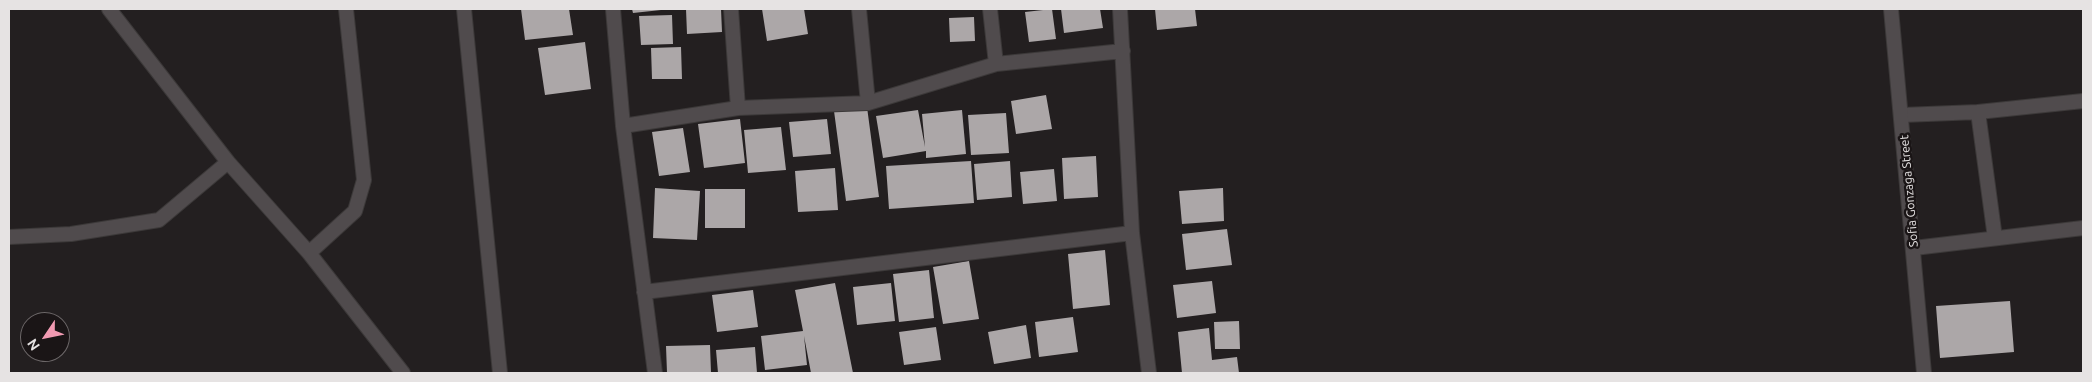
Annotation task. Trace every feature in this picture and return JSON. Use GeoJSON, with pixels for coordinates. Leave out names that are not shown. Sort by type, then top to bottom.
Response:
{"type":"FeatureCollection","features":[{"type":"Feature","properties":{"kind":"street"},"geometry":{"type":"LineString","coordinates":[[109,9],[228,162],[309,253],[403,373]]}},
{"type":"Feature","properties":{"kind":"street"},"geometry":{"type":"LineString","coordinates":[[309,253],[355,211],[364,180],[346,9]]}},
{"type":"Feature","properties":{"kind":"street"},"geometry":{"type":"LineString","coordinates":[[464,9],[500,373]]}},
{"type":"Feature","properties":{"kind":"street"},"geometry":{"type":"LineString","coordinates":[[613,9],[623,126],[655,373]]}},
{"type":"Feature","properties":{"kind":"street"},"geometry":{"type":"LineString","coordinates":[[731,9],[738,108]]}},
{"type":"Feature","properties":{"kind":"street"},"geometry":{"type":"LineString","coordinates":[[859,9],[868,103]]}},
{"type":"Feature","properties":{"kind":"street"},"geometry":{"type":"LineString","coordinates":[[990,9],[996,64]]}},
{"type":"Feature","properties":{"kind":"street"},"geometry":{"type":"LineString","coordinates":[[1120,9],[1132,233],[1149,373]]}},
{"type":"Feature","properties":{"kind":"street","name":"Sofia Gonzaga Street"},"geometry":{"type":"LineString","coordinates":[[1891,9],[1924,373]]}},
{"type":"Feature","properties":{"kind":"street"},"geometry":{"type":"LineString","coordinates":[[623,126],[738,108],[868,103],[996,64],[1123,51]]}},
{"type":"Feature","properties":{"kind":"street"},"geometry":{"type":"LineString","coordinates":[[1902,116],[1978,112],[2083,101]]}},
{"type":"Feature","properties":{"kind":"street"},"geometry":{"type":"LineString","coordinates":[[1978,112],[1994,238]]}},
{"type":"Feature","properties":{"kind":"street"},"geometry":{"type":"LineString","coordinates":[[9,237],[71,234],[160,220],[228,162]]}},
{"type":"Feature","properties":{"kind":"street"},"geometry":{"type":"LineString","coordinates":[[1914,248],[2083,228]]}},
{"type":"Feature","properties":{"kind":"street"},"geometry":{"type":"LineString","coordinates":[[644,292],[1132,233]]}},
{"type":"Feature","properties":{"kind":"building"},"geometry":{"type":"Polygon","coordinates":[[[521,9],[569,9],[573,35],[525,40],[521,9]]]}},
{"type":"Feature","properties":{"kind":"building"},"geometry":{"type":"Polygon","coordinates":[[[632,9],[661,9],[661,10],[633,13],[632,9]]]}},
{"type":"Feature","properties":{"kind":"building"},"geometry":{"type":"Polygon","coordinates":[[[686,9],[721,9],[722,32],[687,34],[686,9]]]}},
{"type":"Feature","properties":{"kind":"building"},"geometry":{"type":"Polygon","coordinates":[[[762,9],[804,9],[808,34],[767,41],[762,9]]]}},
{"type":"Feature","properties":{"kind":"building"},"geometry":{"type":"Polygon","coordinates":[[[1052,9],[1056,39],[1029,42],[1025,12],[1052,9]]]}},
{"type":"Feature","properties":{"kind":"building"},"geometry":{"type":"Polygon","coordinates":[[[1061,9],[1100,9],[1103,28],[1064,33],[1061,9]]]}},
{"type":"Feature","properties":{"kind":"building"},"geometry":{"type":"Polygon","coordinates":[[[1155,9],[1195,9],[1197,26],[1157,30],[1155,9]]]}},
{"type":"Feature","properties":{"kind":"building"},"geometry":{"type":"Polygon","coordinates":[[[672,15],[673,44],[641,45],[639,16],[672,15]]]}},
{"type":"Feature","properties":{"kind":"building"},"geometry":{"type":"Polygon","coordinates":[[[974,17],[975,41],[950,42],[949,18],[974,17]]]}},
{"type":"Feature","properties":{"kind":"building"},"geometry":{"type":"Polygon","coordinates":[[[585,42],[591,89],[545,95],[538,48],[585,42]]]}},
{"type":"Feature","properties":{"kind":"building"},"geometry":{"type":"Polygon","coordinates":[[[681,47],[682,79],[652,79],[651,48],[681,47]]]}},
{"type":"Feature","properties":{"kind":"building"},"geometry":{"type":"Polygon","coordinates":[[[1046,95],[1052,129],[1016,134],[1011,101],[1046,95]]]}},
{"type":"Feature","properties":{"kind":"building"},"geometry":{"type":"Polygon","coordinates":[[[867,107],[879,197],[846,201],[834,111],[867,107]]]}},
{"type":"Feature","properties":{"kind":"building"},"geometry":{"type":"Polygon","coordinates":[[[918,110],[925,147],[922,114],[962,110],[966,154],[926,158],[926,151],[883,158],[876,116],[918,110]]]}},
{"type":"Feature","properties":{"kind":"building"},"geometry":{"type":"Polygon","coordinates":[[[1006,113],[1009,153],[971,155],[968,115],[1006,113]]]}},
{"type":"Feature","properties":{"kind":"building"},"geometry":{"type":"Polygon","coordinates":[[[740,119],[745,163],[704,168],[698,124],[740,119]]]}},
{"type":"Feature","properties":{"kind":"building"},"geometry":{"type":"Polygon","coordinates":[[[827,119],[831,154],[793,157],[789,122],[827,119]]]}},
{"type":"Feature","properties":{"kind":"building"},"geometry":{"type":"Polygon","coordinates":[[[781,127],[786,170],[748,173],[744,130],[781,127]]]}},
{"type":"Feature","properties":{"kind":"building"},"geometry":{"type":"Polygon","coordinates":[[[683,128],[690,172],[659,176],[652,132],[683,128]]]}},
{"type":"Feature","properties":{"kind":"building"},"geometry":{"type":"Polygon","coordinates":[[[1096,156],[1098,197],[1064,199],[1062,158],[1096,156]]]}},
{"type":"Feature","properties":{"kind":"building"},"geometry":{"type":"Polygon","coordinates":[[[971,161],[974,203],[889,209],[886,166],[971,161]]]}},
{"type":"Feature","properties":{"kind":"building"},"geometry":{"type":"Polygon","coordinates":[[[1010,161],[1012,197],[977,200],[974,164],[1010,161]]]}},
{"type":"Feature","properties":{"kind":"building"},"geometry":{"type":"Polygon","coordinates":[[[835,168],[838,210],[798,212],[795,171],[835,168]]]}},
{"type":"Feature","properties":{"kind":"building"},"geometry":{"type":"Polygon","coordinates":[[[1054,169],[1057,201],[1023,204],[1020,172],[1054,169]]]}},
{"type":"Feature","properties":{"kind":"building"},"geometry":{"type":"Polygon","coordinates":[[[655,188],[700,191],[697,240],[653,238],[655,188]]]}},
{"type":"Feature","properties":{"kind":"building"},"geometry":{"type":"Polygon","coordinates":[[[1223,188],[1224,221],[1182,224],[1179,191],[1223,188]]]}},
{"type":"Feature","properties":{"kind":"building"},"geometry":{"type":"Polygon","coordinates":[[[705,189],[745,189],[745,228],[705,228],[705,189]]]}},
{"type":"Feature","properties":{"kind":"building"},"geometry":{"type":"Polygon","coordinates":[[[1227,229],[1232,265],[1186,270],[1182,234],[1227,229]]]}},
{"type":"Feature","properties":{"kind":"building"},"geometry":{"type":"Polygon","coordinates":[[[1105,250],[1110,305],[1073,309],[1068,254],[1105,250]]]}},
{"type":"Feature","properties":{"kind":"building"},"geometry":{"type":"Polygon","coordinates":[[[969,261],[979,319],[943,324],[933,267],[969,261]]]}},
{"type":"Feature","properties":{"kind":"building"},"geometry":{"type":"Polygon","coordinates":[[[929,270],[934,318],[899,322],[893,274],[929,270]]]}},
{"type":"Feature","properties":{"kind":"building"},"geometry":{"type":"Polygon","coordinates":[[[1212,281],[1216,313],[1177,318],[1173,285],[1212,281]]]}},
{"type":"Feature","properties":{"kind":"building"},"geometry":{"type":"Polygon","coordinates":[[[835,283],[853,373],[811,373],[804,336],[807,365],[765,370],[761,336],[803,331],[795,290],[835,283]]]}},
{"type":"Feature","properties":{"kind":"building"},"geometry":{"type":"Polygon","coordinates":[[[891,283],[895,321],[857,325],[853,287],[891,283]]]}},
{"type":"Feature","properties":{"kind":"building"},"geometry":{"type":"Polygon","coordinates":[[[753,290],[758,327],[717,332],[712,295],[753,290]]]}},
{"type":"Feature","properties":{"kind":"building"},"geometry":{"type":"Polygon","coordinates":[[[2010,301],[2014,352],[1940,358],[1936,306],[2010,301]]]}},
{"type":"Feature","properties":{"kind":"building"},"geometry":{"type":"Polygon","coordinates":[[[1073,317],[1078,352],[1039,357],[1035,322],[1073,317]]]}},
{"type":"Feature","properties":{"kind":"building"},"geometry":{"type":"Polygon","coordinates":[[[1239,321],[1240,349],[1215,349],[1214,322],[1239,321]]]}},
{"type":"Feature","properties":{"kind":"building"},"geometry":{"type":"Polygon","coordinates":[[[1026,325],[1031,358],[994,364],[988,332],[1026,325]]]}},
{"type":"Feature","properties":{"kind":"building"},"geometry":{"type":"Polygon","coordinates":[[[936,327],[941,360],[904,365],[899,332],[936,327]]]}},
{"type":"Feature","properties":{"kind":"building"},"geometry":{"type":"Polygon","coordinates":[[[1209,328],[1212,360],[1237,357],[1239,373],[1182,373],[1178,332],[1209,328]]]}},
{"type":"Feature","properties":{"kind":"building"},"geometry":{"type":"Polygon","coordinates":[[[710,345],[711,373],[667,373],[666,346],[710,345]]]}},
{"type":"Feature","properties":{"kind":"building"},"geometry":{"type":"Polygon","coordinates":[[[755,347],[757,373],[718,373],[716,350],[755,347]]]}}]}
